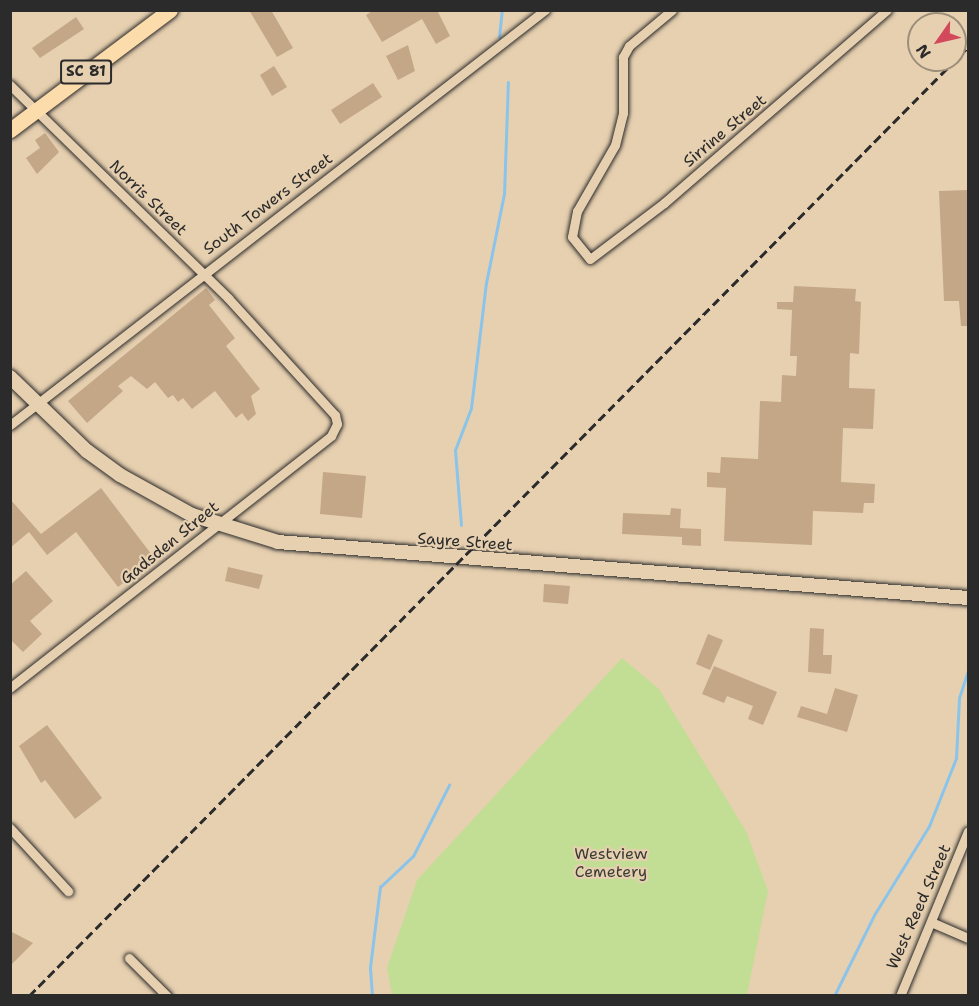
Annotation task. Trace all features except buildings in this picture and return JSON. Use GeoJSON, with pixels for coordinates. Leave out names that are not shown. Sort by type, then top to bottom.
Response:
{"type":"FeatureCollection","features":[{"type":"Feature","properties":{"kind":"main road","name":"SC 81"},"geometry":{"type":"LineString","coordinates":[[10,129],[170,10]]}},
{"type":"Feature","properties":{"kind":"main road","name":"Sayre Street"},"geometry":{"type":"LineString","coordinates":[[10,377],[120,475],[219,525],[278,542],[368,552],[969,598]]}},
{"type":"Feature","properties":{"kind":"street","name":"South Towers Street"},"geometry":{"type":"LineString","coordinates":[[10,425],[202,273],[545,10]]}},
{"type":"Feature","properties":{"kind":"street","name":"Sirrine Street"},"geometry":{"type":"LineString","coordinates":[[672,10],[629,46],[623,57],[623,113],[615,145],[577,212],[572,237],[590,259],[601,254],[887,10]]}},
{"type":"Feature","properties":{"kind":"street","name":"Norris Street"},"geometry":{"type":"LineString","coordinates":[[10,85],[202,273],[335,415]]}},
{"type":"Feature","properties":{"kind":"street","name":"Gadsden Street"},"geometry":{"type":"LineString","coordinates":[[10,688],[331,436],[337,424],[335,415]]}},
{"type":"Feature","properties":{"kind":"street"},"geometry":{"type":"LineString","coordinates":[[10,828],[68,891]]}},
{"type":"Feature","properties":{"kind":"street","name":"West Reed Street"},"geometry":{"type":"LineString","coordinates":[[900,996],[969,831]]}},
{"type":"Feature","properties":{"kind":"street"},"geometry":{"type":"LineString","coordinates":[[931,922],[969,938]]}},
{"type":"Feature","properties":{"kind":"street"},"geometry":{"type":"LineString","coordinates":[[129,958],[167,996]]}},
{"type":"Feature","properties":{"kind":"green space","name":"Westview Cemetery"},"geometry":{"type":"Polygon","coordinates":[[[622,658],[659,689],[746,831],[768,891],[747,995],[392,995],[387,968],[417,880],[622,658]]]}},
{"type":"Feature","properties":{"kind":"waterway"},"geometry":{"type":"LineString","coordinates":[[499,37],[502,10]]}},
{"type":"Feature","properties":{"kind":"waterway"},"geometry":{"type":"LineString","coordinates":[[461,525],[455,450],[471,408],[486,283],[504,194],[508,82]]}},
{"type":"Feature","properties":{"kind":"waterway"},"geometry":{"type":"LineString","coordinates":[[834,996],[874,915],[929,826],[956,758],[959,698],[968,671]]}},
{"type":"Feature","properties":{"kind":"waterway"},"geometry":{"type":"LineString","coordinates":[[372,996],[370,967],[380,887],[413,856],[449,785]]}},
{"type":"Feature","properties":{"kind":"railway"},"geometry":{"type":"LineString","coordinates":[[29,996],[968,47]]}}]}
